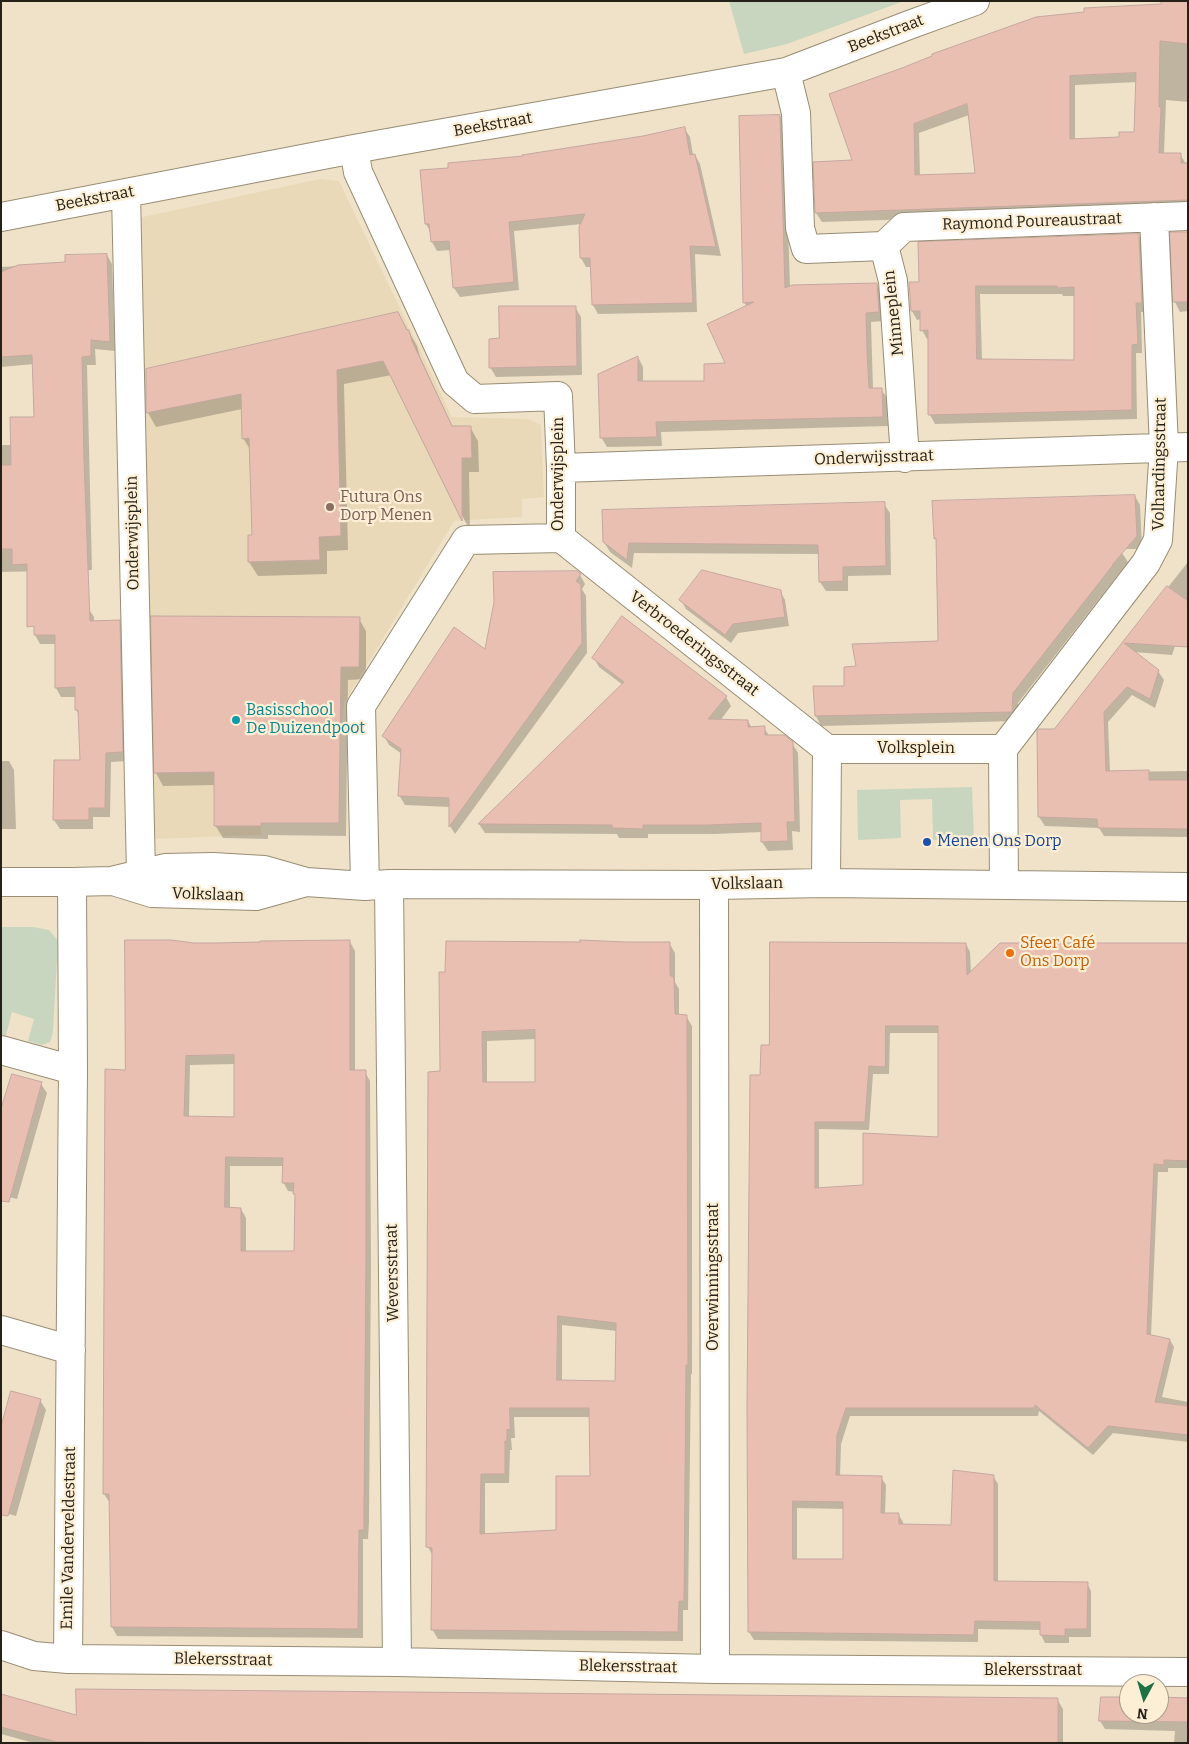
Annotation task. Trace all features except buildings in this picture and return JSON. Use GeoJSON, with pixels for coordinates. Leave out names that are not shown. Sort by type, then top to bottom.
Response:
{"type":"FeatureCollection","features":[{"type":"Feature","properties":{"kind":"street","name":"Beekstraat"},"geometry":{"type":"LineString","coordinates":[[1,217],[354,149],[786,72],[975,1]]}},
{"type":"Feature","properties":{"kind":"street"},"geometry":{"type":"LineString","coordinates":[[786,72],[796,113],[800,228],[806,249],[884,246]]}},
{"type":"Feature","properties":{"kind":"street","name":"Onderwijsplein"},"geometry":{"type":"LineString","coordinates":[[354,149],[358,172],[456,382],[475,399],[558,396],[561,468],[561,538],[466,540],[361,706],[377,885]]}},
{"type":"Feature","properties":{"kind":"street","name":"Onderwijsplein"},"geometry":{"type":"LineString","coordinates":[[126,193],[141,874]]}},
{"type":"Feature","properties":{"kind":"street","name":"Raymond Poureaustraat"},"geometry":{"type":"LineString","coordinates":[[884,246],[904,227],[1188,216]]}},
{"type":"Feature","properties":{"kind":"street","name":"Volhardingsstraat"},"geometry":{"type":"LineString","coordinates":[[1003,749],[1146,562],[1158,540],[1176,447],[1154,217]]}},
{"type":"Feature","properties":{"kind":"street","name":"Minneplein"},"geometry":{"type":"LineString","coordinates":[[884,246],[893,281],[906,458]]}},
{"type":"Feature","properties":{"kind":"street","name":"Onderwijsstraat"},"geometry":{"type":"LineString","coordinates":[[561,468],[906,458],[1176,447]]}},
{"type":"Feature","properties":{"kind":"street","name":"Verbroederingsstraat"},"geometry":{"type":"LineString","coordinates":[[561,538],[827,749]]}},
{"type":"Feature","properties":{"kind":"street"},"geometry":{"type":"LineString","coordinates":[[826,883],[827,749]]}},
{"type":"Feature","properties":{"kind":"street","name":"Volksplein"},"geometry":{"type":"LineString","coordinates":[[827,749],[1003,749]]}},
{"type":"Feature","properties":{"kind":"street"},"geometry":{"type":"LineString","coordinates":[[1003,749],[1004,885]]}},
{"type":"Feature","properties":{"kind":"street","name":"Volkslaan"},"geometry":{"type":"LineString","coordinates":[[1,882],[111,881],[166,868],[213,867],[264,870],[306,882],[377,885],[826,883],[1188,887]]}},
{"type":"Feature","properties":{"kind":"street","name":"Volkslaan"},"geometry":{"type":"LineString","coordinates":[[111,881],[152,893],[256,896],[306,882]]}},
{"type":"Feature","properties":{"kind":"street","name":"Emile Vanderveldestraat"},"geometry":{"type":"LineString","coordinates":[[68,1659],[73,1070],[72,882]]}},
{"type":"Feature","properties":{"kind":"street","name":"Overwinningsstraat"},"geometry":{"type":"LineString","coordinates":[[714,884],[715,1669]]}},
{"type":"Feature","properties":{"kind":"street","name":"Weversstraat"},"geometry":{"type":"LineString","coordinates":[[377,885],[396,1662]]}},
{"type":"Feature","properties":{"kind":"street"},"geometry":{"type":"LineString","coordinates":[[1,1050],[73,1070]]}},
{"type":"Feature","properties":{"kind":"street"},"geometry":{"type":"LineString","coordinates":[[1,1330],[71,1350]]}},
{"type":"Feature","properties":{"kind":"street"},"geometry":{"type":"LineString","coordinates":[[1,1645],[34,1656],[68,1659]]}},
{"type":"Feature","properties":{"kind":"street","name":"Blekersstraat"},"geometry":{"type":"LineString","coordinates":[[68,1659],[396,1662],[715,1669],[1188,1672]]}},
{"type":"Feature","properties":{"kind":"shaded area","name":"Futura Ons Dorp Menen"},"geometry":{"type":"Polygon","coordinates":[[[320,179],[339,181],[452,417],[528,419],[541,425],[544,497],[522,499],[522,517],[454,521],[344,703],[341,734],[262,733],[261,835],[153,839],[134,228],[143,217],[320,179]]]}},
{"type":"Feature","properties":{"kind":"green space"},"geometry":{"type":"Polygon","coordinates":[[[729,1],[904,1],[787,44],[744,54],[729,1]]]}},
{"type":"Feature","properties":{"kind":"green space"},"geometry":{"type":"Polygon","coordinates":[[[972,787],[974,839],[933,840],[932,799],[900,800],[901,838],[858,840],[857,790],[972,787]]]}},
{"type":"Feature","properties":{"kind":"green space"},"geometry":{"type":"Polygon","coordinates":[[[1,927],[33,927],[49,930],[58,941],[53,1032],[50,1042],[42,1045],[28,1041],[34,1019],[12,1012],[6,1035],[1,1035],[1,927]]]}},
{"type":"Feature","properties":{"kind":"place","name":"Futura Ons Dorp Menen"},"geometry":{"type":"Point","coordinates":[330,507]}},
{"type":"Feature","properties":{"kind":"place","name":"Basisschool De Duizendpoot"},"geometry":{"type":"Point","coordinates":[236,720]}},
{"type":"Feature","properties":{"kind":"place","name":"Menen Ons Dorp"},"geometry":{"type":"Point","coordinates":[927,842]}},
{"type":"Feature","properties":{"kind":"place","name":"Sfeer Café Ons Dorp"},"geometry":{"type":"Point","coordinates":[1010,953]}}]}
